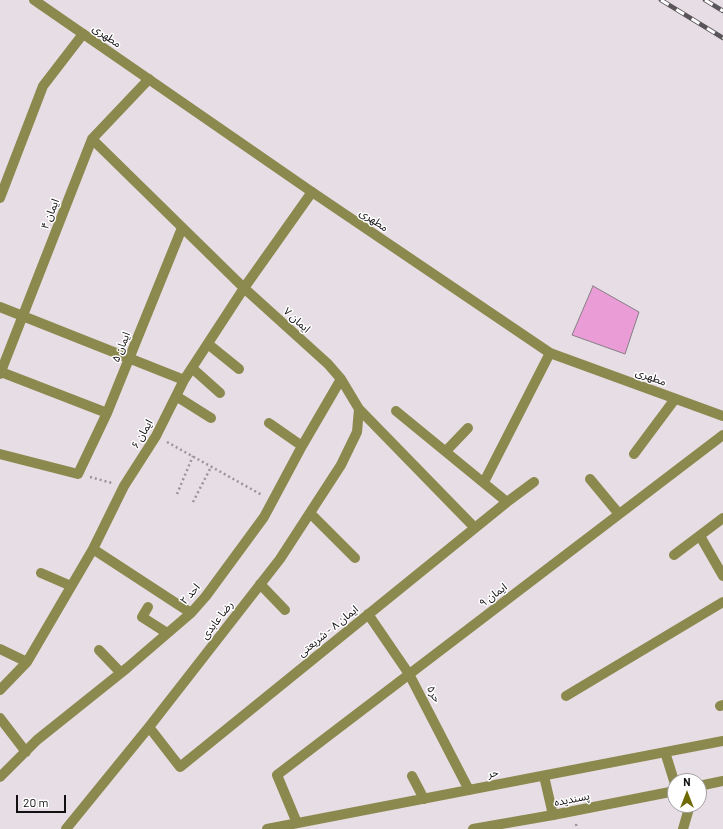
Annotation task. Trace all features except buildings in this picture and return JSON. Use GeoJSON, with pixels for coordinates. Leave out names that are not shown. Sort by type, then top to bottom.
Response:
{"type":"FeatureCollection","features":[{"type":"Feature","properties":{"kind":"street","name":"مطهری"},"geometry":{"type":"LineString","coordinates":[[34,0],[312,192],[550,353],[723,416]]}},
{"type":"Feature","properties":{"kind":"street"},"geometry":{"type":"LineString","coordinates":[[0,198],[43,86],[83,34]]}},
{"type":"Feature","properties":{"kind":"street","name":"ایمان ۴"},"geometry":{"type":"LineString","coordinates":[[0,373],[24,316],[92,139],[148,79]]}},
{"type":"Feature","properties":{"kind":"street","name":"ایمان ۷"},"geometry":{"type":"LineString","coordinates":[[92,139],[244,288],[328,364],[341,379],[359,409],[475,528]]}},
{"type":"Feature","properties":{"kind":"street","name":"ایمان ۶"},"geometry":{"type":"LineString","coordinates":[[0,690],[28,662],[93,549],[124,486],[156,436],[184,380],[244,288],[312,192]]}},
{"type":"Feature","properties":{"kind":"street","name":"ایمان ۵"},"geometry":{"type":"LineString","coordinates":[[78,474],[107,413],[182,228]]}},
{"type":"Feature","properties":{"kind":"street"},"geometry":{"type":"LineString","coordinates":[[0,307],[184,380]]}},
{"type":"Feature","properties":{"kind":"street"},"geometry":{"type":"LineString","coordinates":[[208,344],[239,369]]}},
{"type":"Feature","properties":{"kind":"street"},"geometry":{"type":"LineString","coordinates":[[484,482],[550,353]]}},
{"type":"Feature","properties":{"kind":"street"},"geometry":{"type":"LineString","coordinates":[[192,368],[220,393]]}},
{"type":"Feature","properties":{"kind":"street"},"geometry":{"type":"LineString","coordinates":[[0,373],[107,413]]}},
{"type":"Feature","properties":{"kind":"street","name":"احد ۲"},"geometry":{"type":"LineString","coordinates":[[0,776],[37,740],[121,673],[191,613],[206,596],[264,517],[302,446],[341,379]]}},
{"type":"Feature","properties":{"kind":"street"},"geometry":{"type":"LineString","coordinates":[[176,396],[211,418]]}},
{"type":"Feature","properties":{"kind":"street"},"geometry":{"type":"LineString","coordinates":[[634,454],[675,399]]}},
{"type":"Feature","properties":{"kind":"street","name":"رضا عابدی"},"geometry":{"type":"LineString","coordinates":[[66,829],[149,727],[280,559],[340,465],[357,432],[359,409]]}},
{"type":"Feature","properties":{"kind":"street"},"geometry":{"type":"LineString","coordinates":[[396,411],[507,502]]}},
{"type":"Feature","properties":{"kind":"street"},"geometry":{"type":"LineString","coordinates":[[269,423],[302,446]]}},
{"type":"Feature","properties":{"kind":"street"},"geometry":{"type":"LineString","coordinates":[[446,451],[468,428]]}},
{"type":"Feature","properties":{"kind":"street","name":"ایمان ۹"},"geometry":{"type":"LineString","coordinates":[[297,823],[277,774],[723,435]]}},
{"type":"Feature","properties":{"kind":"street"},"geometry":{"type":"LineString","coordinates":[[0,454],[78,474]]}},
{"type":"Feature","properties":{"kind":"street"},"geometry":{"type":"LineString","coordinates":[[590,479],[619,514]]}},
{"type":"Feature","properties":{"kind":"street","name":"ایمان ۸ - شریعتی"},"geometry":{"type":"LineString","coordinates":[[149,727],[180,767],[507,502],[534,482]]}},
{"type":"Feature","properties":{"kind":"street"},"geometry":{"type":"LineString","coordinates":[[310,513],[355,558]]}},
{"type":"Feature","properties":{"kind":"street"},"geometry":{"type":"LineString","coordinates":[[674,555],[723,518]]}},
{"type":"Feature","properties":{"kind":"street"},"geometry":{"type":"LineString","coordinates":[[700,536],[723,576]]}},
{"type":"Feature","properties":{"kind":"street"},"geometry":{"type":"LineString","coordinates":[[93,549],[191,613]]}},
{"type":"Feature","properties":{"kind":"street"},"geometry":{"type":"LineString","coordinates":[[41,573],[72,586]]}},
{"type":"Feature","properties":{"kind":"street"},"geometry":{"type":"LineString","coordinates":[[260,584],[285,610]]}},
{"type":"Feature","properties":{"kind":"street"},"geometry":{"type":"LineString","coordinates":[[566,696],[723,602]]}},
{"type":"Feature","properties":{"kind":"street"},"geometry":{"type":"LineString","coordinates":[[148,607],[142,617],[167,633]]}},
{"type":"Feature","properties":{"kind":"street","name":"حر۵"},"geometry":{"type":"LineString","coordinates":[[368,614],[409,674],[469,790]]}},
{"type":"Feature","properties":{"kind":"street"},"geometry":{"type":"LineString","coordinates":[[0,649],[28,662]]}},
{"type":"Feature","properties":{"kind":"street"},"geometry":{"type":"LineString","coordinates":[[99,650],[121,673]]}},
{"type":"Feature","properties":{"kind":"street"},"geometry":{"type":"LineString","coordinates":[[0,718],[26,752]]}},
{"type":"Feature","properties":{"kind":"street","name":"حر"},"geometry":{"type":"LineString","coordinates":[[267,829],[723,741]]}},
{"type":"Feature","properties":{"kind":"street"},"geometry":{"type":"LineString","coordinates":[[665,752],[672,773]]}},
{"type":"Feature","properties":{"kind":"street"},"geometry":{"type":"LineString","coordinates":[[412,776],[424,799]]}},
{"type":"Feature","properties":{"kind":"street"},"geometry":{"type":"LineString","coordinates":[[544,776],[553,815]]}},
{"type":"Feature","properties":{"kind":"street"},"geometry":{"type":"LineString","coordinates":[[707,784],[723,781]]}},
{"type":"Feature","properties":{"kind":"street","name":"پسندیده"},"geometry":{"type":"LineString","coordinates":[[473,829],[503,826],[667,793]]}},
{"type":"Feature","properties":{"kind":"street"},"geometry":{"type":"LineString","coordinates":[[683,829],[688,813]]}},
{"type":"Feature","properties":{"kind":"path"},"geometry":{"type":"LineString","coordinates":[[156,436],[273,501]]}},
{"type":"Feature","properties":{"kind":"path"},"geometry":{"type":"LineString","coordinates":[[177,494],[193,456]]}},
{"type":"Feature","properties":{"kind":"path"},"geometry":{"type":"LineString","coordinates":[[193,502],[211,467]]}},
{"type":"Feature","properties":{"kind":"path"},"geometry":{"type":"LineString","coordinates":[[78,474],[124,486]]}},
{"type":"Feature","properties":{"kind":"railway"},"geometry":{"type":"LineString","coordinates":[[661,0],[723,38]]}},
{"type":"Feature","properties":{"kind":"railway"},"geometry":{"type":"LineString","coordinates":[[705,0],[723,11]]}}]}
